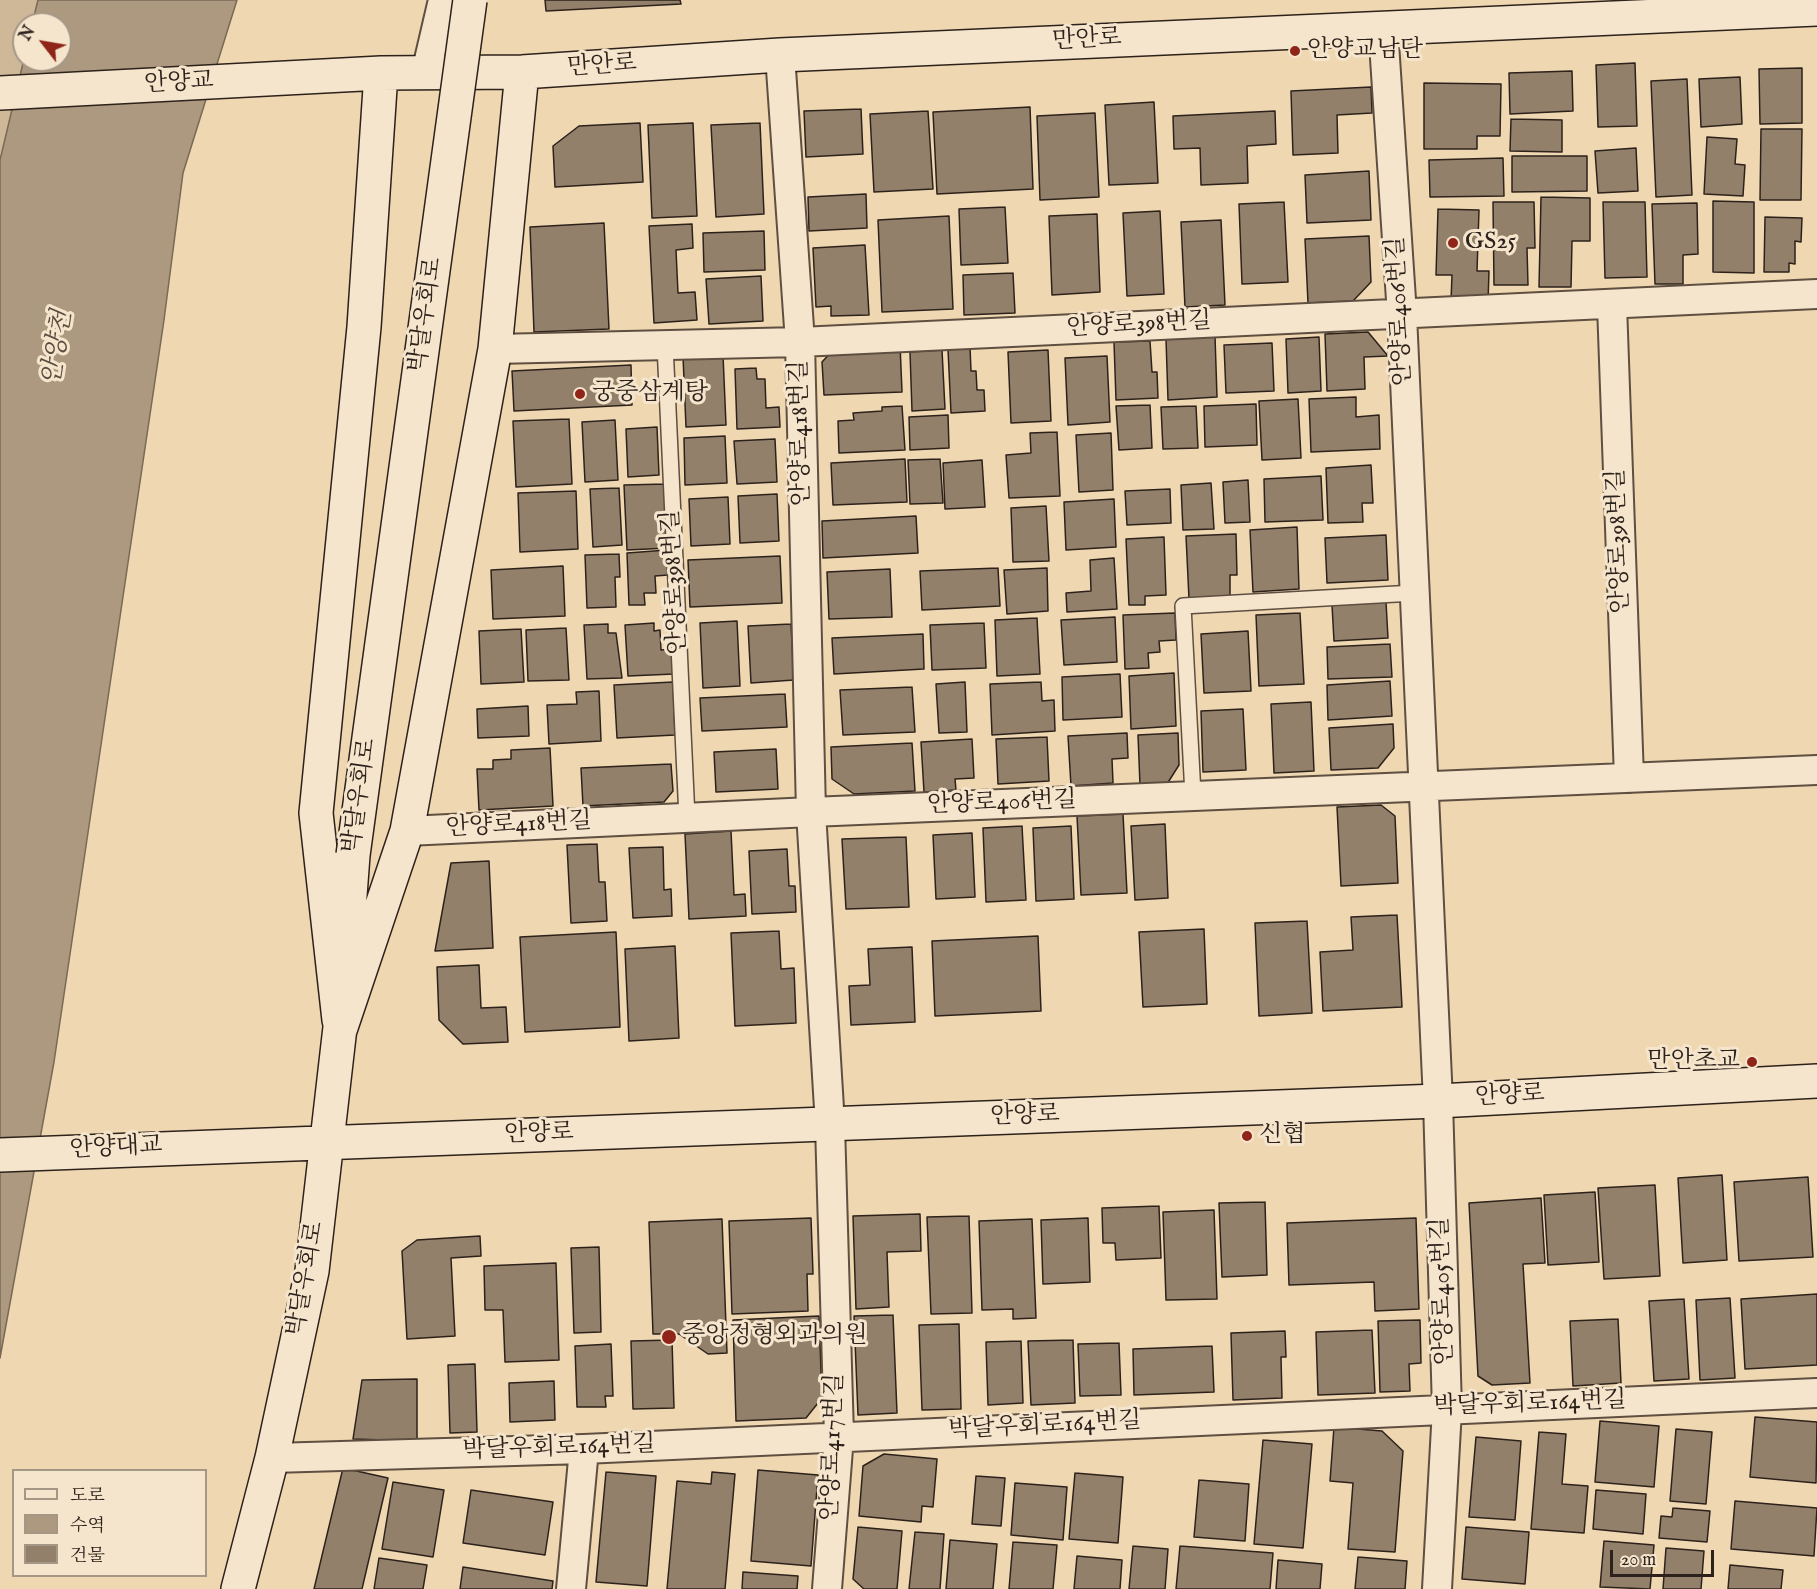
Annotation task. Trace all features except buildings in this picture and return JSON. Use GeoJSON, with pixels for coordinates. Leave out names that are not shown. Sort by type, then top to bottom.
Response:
{"type":"FeatureCollection","features":[{"type":"Feature","properties":{"kind":"street"},"geometry":{"type":"LineString","coordinates":[[426,74],[443,0]]}},
{"type":"Feature","properties":{"kind":"street","name":"박달우회로"},"geometry":{"type":"LineString","coordinates":[[238,1589],[272,1458],[312,1271],[340,1030],[353,855],[470,0]]}},
{"type":"Feature","properties":{"kind":"street","name":"만안로"},"geometry":{"type":"LineString","coordinates":[[369,73],[522,72],[780,55],[1817,9]]}},
{"type":"Feature","properties":{"kind":"street","name":"안양로406번길"},"geometry":{"type":"LineString","coordinates":[[1383,28],[1402,315],[1438,1101]]}},
{"type":"Feature","properties":{"kind":"street","name":"안양로418번길"},"geometry":{"type":"LineString","coordinates":[[780,55],[800,342],[811,812],[830,1125]]}},
{"type":"Feature","properties":{"kind":"street"},"geometry":{"type":"LineString","coordinates":[[340,1030],[407,831],[495,350],[522,72]]}},
{"type":"Feature","properties":{"kind":"street"},"geometry":{"type":"LineString","coordinates":[[340,1030],[316,813],[364,327],[369,73]]}},
{"type":"Feature","properties":{"kind":"street","name":"안양교"},"geometry":{"type":"LineString","coordinates":[[0,93],[369,73]]}},
{"type":"Feature","properties":{"kind":"street","name":"안양로398번길"},"geometry":{"type":"LineString","coordinates":[[495,350],[800,342],[1817,294]]}},
{"type":"Feature","properties":{"kind":"street","name":"안양로398번길"},"geometry":{"type":"LineString","coordinates":[[1612,305],[1629,778]]}},
{"type":"Feature","properties":{"kind":"street"},"geometry":{"type":"LineString","coordinates":[[1423,786],[1817,770]]}},
{"type":"Feature","properties":{"kind":"street","name":"안양로406번길"},"geometry":{"type":"LineString","coordinates":[[811,812],[1423,786]]}},
{"type":"Feature","properties":{"kind":"street","name":"안양로418번길"},"geometry":{"type":"LineString","coordinates":[[407,831],[811,812]]}},
{"type":"Feature","properties":{"kind":"street","name":"안양로"},"geometry":{"type":"LineString","coordinates":[[232,1144],[328,1143],[1438,1101],[1817,1081]]}},
{"type":"Feature","properties":{"kind":"street","name":"안양로405번길"},"geometry":{"type":"LineString","coordinates":[[1437,1589],[1447,1409],[1438,1101]]}},
{"type":"Feature","properties":{"kind":"street","name":"안양로417번길"},"geometry":{"type":"LineString","coordinates":[[827,1589],[839,1436],[830,1125]]}},
{"type":"Feature","properties":{"kind":"street","name":"안양대교"},"geometry":{"type":"LineString","coordinates":[[0,1155],[232,1144]]}},
{"type":"Feature","properties":{"kind":"street","name":"박달우회로164번길"},"geometry":{"type":"LineString","coordinates":[[272,1458],[584,1449],[1817,1393]]}},
{"type":"Feature","properties":{"kind":"street"},"geometry":{"type":"LineString","coordinates":[[571,1589],[584,1449]]}},
{"type":"Feature","properties":{"kind":"lane","name":"안양로398번길"},"geometry":{"type":"LineString","coordinates":[[665,345],[687,818]]}},
{"type":"Feature","properties":{"kind":"lane"},"geometry":{"type":"LineString","coordinates":[[1193,795],[1183,606],[1414,593]]}},
{"type":"Feature","properties":{"kind":"shaded area"},"geometry":{"type":"Polygon","coordinates":[[[0,0],[38,0],[35,12],[12,12],[12,72],[21,72],[0,160],[0,0]]]}},
{"type":"Feature","properties":{"kind":"water","name":"안양천"},"geometry":{"type":"Polygon","coordinates":[[[38,0],[237,0],[183,173],[164,320],[54,1062],[0,1358],[0,160],[21,72],[72,72],[72,12],[35,12],[38,0]]]}},
{"type":"Feature","properties":{"kind":"place","name":"안양교남단"},"geometry":{"type":"Point","coordinates":[1295,51]}},
{"type":"Feature","properties":{"kind":"place","name":"GS25"},"geometry":{"type":"Point","coordinates":[1453,243]}},
{"type":"Feature","properties":{"kind":"place","name":"궁중삼계탕"},"geometry":{"type":"Point","coordinates":[580,394]}},
{"type":"Feature","properties":{"kind":"place","name":"만안초교"},"geometry":{"type":"Point","coordinates":[1752,1062]}},
{"type":"Feature","properties":{"kind":"place","name":"신협"},"geometry":{"type":"Point","coordinates":[1247,1136]}},
{"type":"Feature","properties":{"kind":"place","name":"중앙정형외과의원"},"geometry":{"type":"Point","coordinates":[669,1337]}}]}
